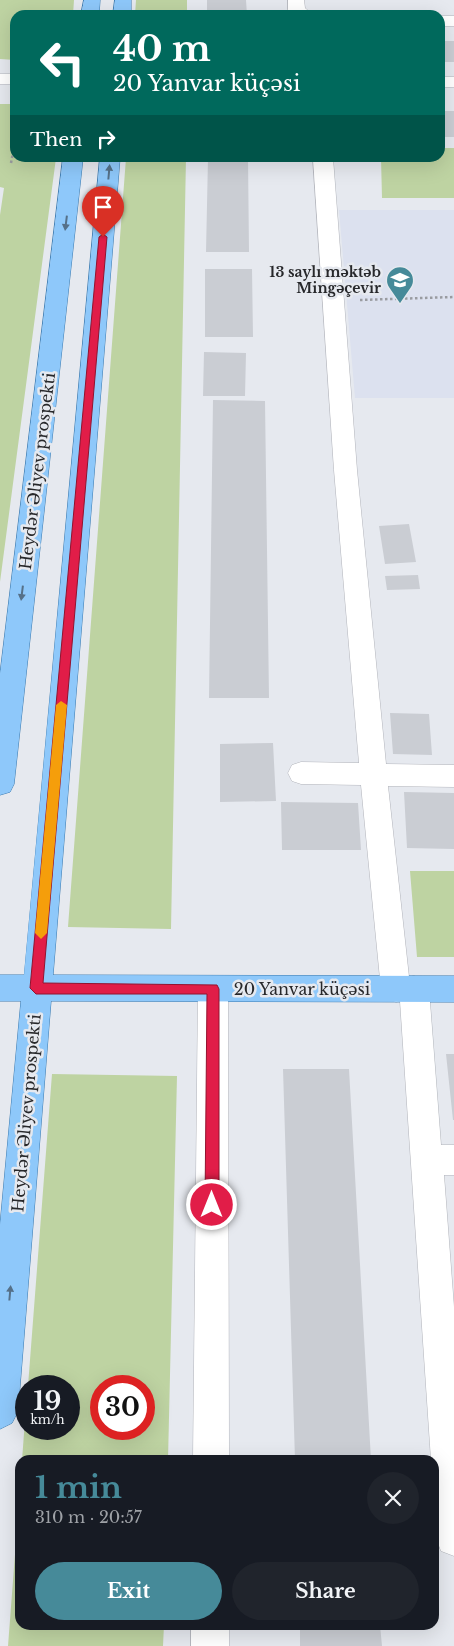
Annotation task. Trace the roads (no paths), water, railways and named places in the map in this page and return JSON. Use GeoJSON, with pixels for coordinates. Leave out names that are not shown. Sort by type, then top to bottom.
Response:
{"type":"FeatureCollection","features":[{"type":"Feature","properties":{"kind":"main road","name":"Heydər Əliyev prospekti"},"geometry":{"type":"LineString","coordinates":[[0,784],[74,162]]}},
{"type":"Feature","properties":{"kind":"main road","name":"Heydər Əliyev prospekti"},"geometry":{"type":"LineString","coordinates":[[0,1411],[110,162]]}},
{"type":"Feature","properties":{"kind":"main road","name":"20 Yanvar küçəsi"},"geometry":{"type":"LineString","coordinates":[[0,988],[454,989]]}},
{"type":"Feature","properties":{"kind":"street"},"geometry":{"type":"LineString","coordinates":[[323,162],[332,302],[372,774],[405,989],[440,1160],[454,1538]]}},
{"type":"Feature","properties":{"kind":"street"},"geometry":{"type":"LineString","coordinates":[[301,773],[454,776]]}},
{"type":"Feature","properties":{"kind":"street"},"geometry":{"type":"LineString","coordinates":[[211,1455],[213,989]]}},
{"type":"Feature","properties":{"kind":"street"},"geometry":{"type":"LineString","coordinates":[[210,1630],[210,1646]]}},
{"type":"Feature","properties":{"kind":"place","name":"13 saylı məktəb Mingəçevir"},"geometry":{"type":"Point","coordinates":[400,304]}}]}
